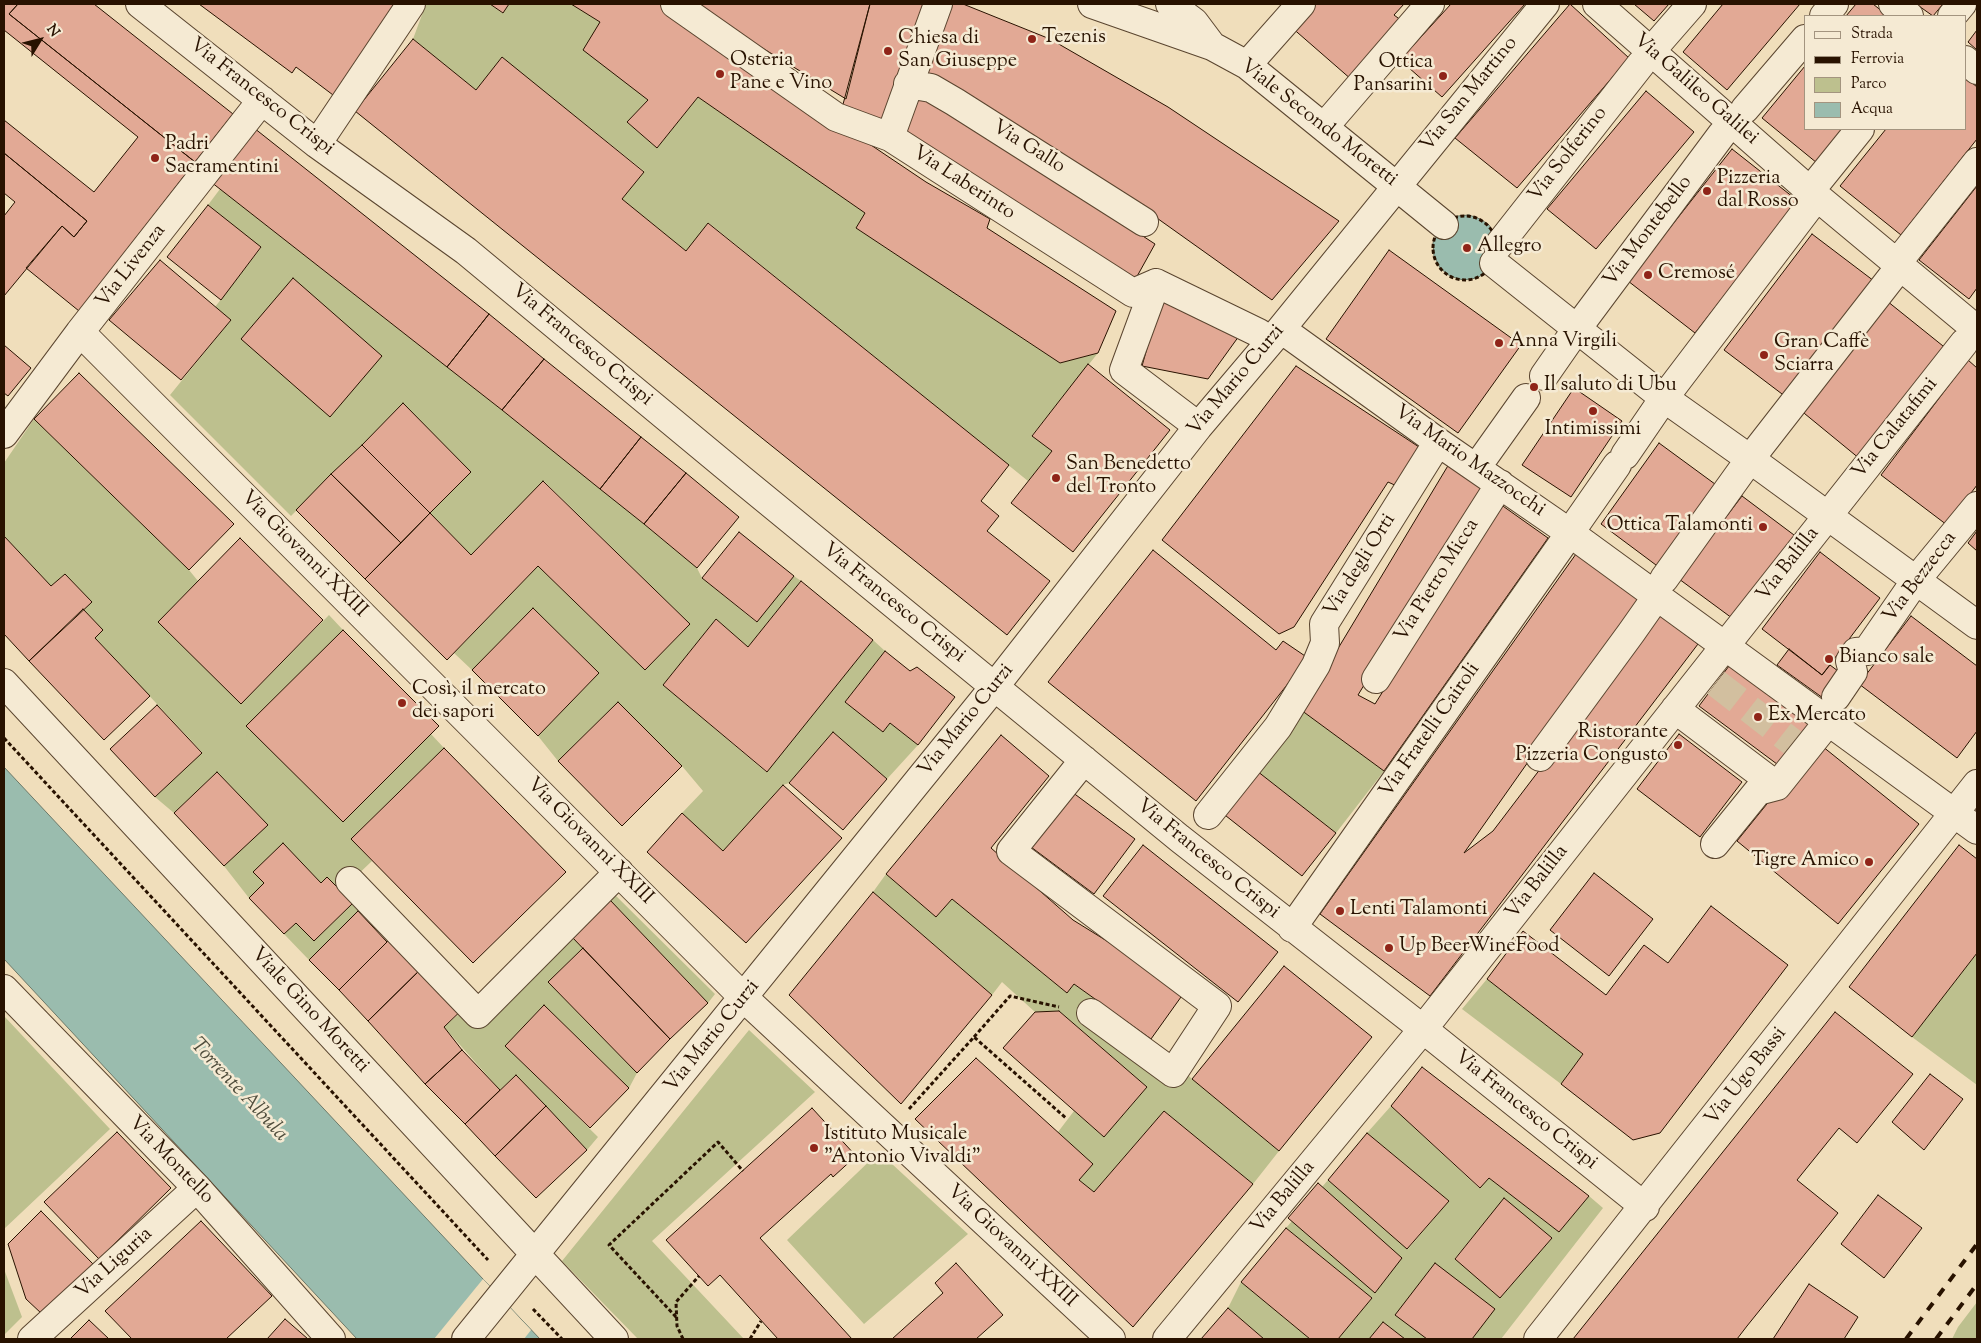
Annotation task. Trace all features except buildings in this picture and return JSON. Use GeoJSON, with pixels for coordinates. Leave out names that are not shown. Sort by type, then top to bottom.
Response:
{"type":"FeatureCollection","features":[{"type":"Feature","properties":{"kind":"street","name":"Via Francesco Crispi"},"geometry":{"type":"LineString","coordinates":[[140,4],[317,144],[466,250],[1179,838],[1645,1206]]}},
{"type":"Feature","properties":{"kind":"street"},"geometry":{"type":"LineString","coordinates":[[317,144],[411,4]]}},
{"type":"Feature","properties":{"kind":"street","name":"Via Laberinto"},"geometry":{"type":"LineString","coordinates":[[675,4],[836,117],[890,138],[1133,293],[1156,283]]}},
{"type":"Feature","properties":{"kind":"street"},"geometry":{"type":"LineString","coordinates":[[890,138],[938,4]]}},
{"type":"Feature","properties":{"kind":"street"},"geometry":{"type":"LineString","coordinates":[[1092,4],[1212,46]]}},
{"type":"Feature","properties":{"kind":"street","name":"Viale Secondo Moretti"},"geometry":{"type":"LineString","coordinates":[[1170,4],[1201,13],[1212,46],[1247,65],[1444,225]]}},
{"type":"Feature","properties":{"kind":"street"},"geometry":{"type":"LineString","coordinates":[[1247,65],[1301,4]]}},
{"type":"Feature","properties":{"kind":"street"},"geometry":{"type":"LineString","coordinates":[[1324,127],[1430,4]]}},
{"type":"Feature","properties":{"kind":"street","name":"Via San Martino"},"geometry":{"type":"LineString","coordinates":[[1396,186],[1545,4]]}},
{"type":"Feature","properties":{"kind":"street","name":"Via Galileo Galilei"},"geometry":{"type":"LineString","coordinates":[[1597,4],[1646,58],[1894,271],[1974,332]]}},
{"type":"Feature","properties":{"kind":"street","name":"Via Solferino"},"geometry":{"type":"LineString","coordinates":[[1576,330],[1496,254],[1646,58],[1692,4]]}},
{"type":"Feature","properties":{"kind":"street"},"geometry":{"type":"LineString","coordinates":[[1825,15],[1834,4]]}},
{"type":"Feature","properties":{"kind":"street"},"geometry":{"type":"LineString","coordinates":[[1893,4],[1908,15]]}},
{"type":"Feature","properties":{"kind":"street"},"geometry":{"type":"LineString","coordinates":[[1953,15],[1962,4]]}},
{"type":"Feature","properties":{"kind":"street"},"geometry":{"type":"LineString","coordinates":[[1745,109],[1804,40]]}},
{"type":"Feature","properties":{"kind":"street"},"geometry":{"type":"LineString","coordinates":[[1966,61],[1977,70]]}},
{"type":"Feature","properties":{"kind":"street","name":"Via Gallo"},"geometry":{"type":"LineString","coordinates":[[908,84],[931,88],[955,102],[1144,222]]}},
{"type":"Feature","properties":{"kind":"street","name":"Via Livenza"},"geometry":{"type":"LineString","coordinates":[[4,434],[80,332],[262,100]]}},
{"type":"Feature","properties":{"kind":"street","name":"Via Fratelli Cairoli"},"geometry":{"type":"LineString","coordinates":[[1292,928],[1664,398],[1859,130]]}},
{"type":"Feature","properties":{"kind":"street","name":"Via Montebello"},"geometry":{"type":"LineString","coordinates":[[1544,376],[1722,134]]}},
{"type":"Feature","properties":{"kind":"street"},"geometry":{"type":"LineString","coordinates":[[1540,757],[1631,633],[1660,587],[1750,459],[1977,162]]}},
{"type":"Feature","properties":{"kind":"street","name":"Via Mario Curzi"},"geometry":{"type":"LineString","coordinates":[[466,1339],[995,686],[1198,427],[1270,331],[1396,186]]}},
{"type":"Feature","properties":{"kind":"street"},"geometry":{"type":"LineString","coordinates":[[1190,420],[1124,370],[1156,283],[1270,331]]}},
{"type":"Feature","properties":{"kind":"street"},"geometry":{"type":"LineString","coordinates":[[1576,330],[1664,398],[1977,624]]}},
{"type":"Feature","properties":{"kind":"street","name":"Via Mario Mazzocchi"},"geometry":{"type":"LineString","coordinates":[[1270,331],[1500,484],[1574,527],[1660,587],[1725,646]]}},
{"type":"Feature","properties":{"kind":"street","name":"Via Giovanni XXIII"},"geometry":{"type":"LineString","coordinates":[[80,332],[744,998],[1111,1339]]}},
{"type":"Feature","properties":{"kind":"street","name":"Via Calatafimi"},"geometry":{"type":"LineString","coordinates":[[1828,515],[1974,332]]}},
{"type":"Feature","properties":{"kind":"street"},"geometry":{"type":"LineString","coordinates":[[1484,457],[1526,398]]}},
{"type":"Feature","properties":{"kind":"street","name":"Via degli Orti"},"geometry":{"type":"LineString","coordinates":[[1208,816],[1278,727],[1316,665],[1325,644],[1324,624],[1438,442]]}},
{"type":"Feature","properties":{"kind":"street","name":"Via Pietro Micca"},"geometry":{"type":"LineString","coordinates":[[1376,679],[1500,484]]}},
{"type":"Feature","properties":{"kind":"street","name":"Via Bezzecca"},"geometry":{"type":"LineString","coordinates":[[1777,786],[1832,709],[1860,661],[1916,580],[1977,506]]}},
{"type":"Feature","properties":{"kind":"street","name":"Via Balilla"},"geometry":{"type":"LineString","coordinates":[[1167,1339],[1423,1029],[1828,515]]}},
{"type":"Feature","properties":{"kind":"street"},"geometry":{"type":"LineString","coordinates":[[1725,646],[1832,709],[1977,830]]}},
{"type":"Feature","properties":{"kind":"street","name":"Viale Gino Moretti"},"geometry":{"type":"LineString","coordinates":[[4,683],[614,1339]]}},
{"type":"Feature","properties":{"kind":"street"},"geometry":{"type":"LineString","coordinates":[[1675,709],[1777,786]]}},
{"type":"Feature","properties":{"kind":"street"},"geometry":{"type":"LineString","coordinates":[[1084,760],[1011,851],[1217,1006],[1173,1073],[1091,1013]]}},
{"type":"Feature","properties":{"kind":"street","name":"Via Ugo Bassi"},"geometry":{"type":"LineString","coordinates":[[1538,1339],[1977,784]]}},
{"type":"Feature","properties":{"kind":"street"},"geometry":{"type":"LineString","coordinates":[[1716,844],[1758,791],[1777,786]]}},
{"type":"Feature","properties":{"kind":"street"},"geometry":{"type":"LineString","coordinates":[[350,881],[478,1014],[619,872]]}},
{"type":"Feature","properties":{"kind":"street","name":"Via Montello"},"geometry":{"type":"LineString","coordinates":[[4,989],[197,1188],[331,1339]]}},
{"type":"Feature","properties":{"kind":"street","name":"Via Liguria"},"geometry":{"type":"LineString","coordinates":[[32,1339],[197,1188]]}},
{"type":"Feature","properties":{"kind":"path"},"geometry":{"type":"LineString","coordinates":[[4,738],[489,1261]]}},
{"type":"Feature","properties":{"kind":"path"},"geometry":{"type":"LineString","coordinates":[[909,1110],[1010,996],[1091,1013]]}},
{"type":"Feature","properties":{"kind":"path"},"geometry":{"type":"LineString","coordinates":[[974,1037],[1067,1119]]}},
{"type":"Feature","properties":{"kind":"path"},"geometry":{"type":"LineString","coordinates":[[676,1318],[609,1245],[718,1142],[743,1171]]}},
{"type":"Feature","properties":{"kind":"path"},"geometry":{"type":"LineString","coordinates":[[683,1339],[677,1326],[676,1302],[699,1276]]}},
{"type":"Feature","properties":{"kind":"path"},"geometry":{"type":"LineString","coordinates":[[529,1304],[562,1339]]}},
{"type":"Feature","properties":{"kind":"path"},"geometry":{"type":"LineString","coordinates":[[750,1339],[761,1321]]}},
{"type":"Feature","properties":{"kind":"green space"},"geometry":{"type":"Polygon","coordinates":[[[426,4],[490,4],[502,13],[509,4],[571,4],[600,22],[648,100],[627,122],[657,148],[698,97],[865,213],[856,228],[1060,363],[1098,353],[1032,435],[1052,451],[1028,481],[709,223],[686,251],[622,199],[644,171],[502,58],[476,90],[413,39],[426,4]]]}},
{"type":"Feature","properties":{"kind":"green space"},"geometry":{"type":"Polygon","coordinates":[[[220,189],[644,524],[697,568],[702,578],[756,622],[794,576],[801,581],[748,647],[716,619],[663,685],[766,772],[873,640],[885,651],[845,702],[883,732],[890,723],[918,745],[887,779],[833,732],[789,783],[783,785],[723,851],[682,813],[703,791],[682,766],[618,702],[558,761],[538,736],[599,673],[533,608],[472,670],[454,653],[538,566],[645,670],[690,624],[544,481],[471,555],[430,513],[471,472],[403,404],[291,516],[170,395],[231,320],[215,307],[261,248],[208,205],[220,189]]]}},
{"type":"Feature","properties":{"kind":"green space"},"geometry":{"type":"Polygon","coordinates":[[[34,419],[189,570],[198,581],[158,622],[242,703],[329,615],[343,630],[247,726],[343,822],[431,734],[444,748],[351,839],[372,861],[351,881],[370,900],[309,960],[284,934],[296,923],[314,941],[353,903],[321,883],[283,844],[264,883],[249,898],[224,866],[267,824],[217,772],[174,813],[155,797],[202,752],[95,638],[103,630],[83,609],[91,601],[65,574],[51,586],[4,536],[4,463],[34,419]]]}},
{"type":"Feature","properties":{"kind":"green space"},"geometry":{"type":"Polygon","coordinates":[[[1301,710],[1384,771],[1336,833],[1257,771],[1301,710]]]}},
{"type":"Feature","properties":{"kind":"green space"},"geometry":{"type":"Polygon","coordinates":[[[886,874],[936,917],[952,899],[1067,993],[1074,984],[1151,1039],[1192,1079],[1279,1151],[1253,1184],[1164,1111],[1094,1192],[1079,1180],[1092,1164],[1058,1132],[1074,1111],[1104,1137],[1147,1087],[1059,1011],[1035,1012],[1002,982],[992,995],[873,892],[886,874]]]}},
{"type":"Feature","properties":{"kind":"green space"},"geometry":{"type":"Polygon","coordinates":[[[606,886],[715,994],[708,1003],[610,900],[573,937],[583,948],[548,982],[637,1073],[629,1088],[544,1005],[505,1046],[598,1137],[587,1150],[516,1075],[500,1090],[444,1027],[606,886]]]}},
{"type":"Feature","properties":{"kind":"green space"},"geometry":{"type":"Polygon","coordinates":[[[1977,953],[1977,1085],[1912,1037],[1977,953]]]}},
{"type":"Feature","properties":{"kind":"green space"},"geometry":{"type":"Polygon","coordinates":[[[1487,979],[1583,1054],[1561,1084],[1462,1009],[1487,979]]]}},
{"type":"Feature","properties":{"kind":"green space"},"geometry":{"type":"Polygon","coordinates":[[[4,1016],[110,1129],[4,1229],[4,1016]]]}},
{"type":"Feature","properties":{"kind":"green space"},"geometry":{"type":"Polygon","coordinates":[[[749,1030],[815,1092],[652,1241],[744,1339],[638,1339],[562,1261],[749,1030]]]}},
{"type":"Feature","properties":{"kind":"green space"},"geometry":{"type":"Polygon","coordinates":[[[1391,1106],[1479,1188],[1489,1178],[1559,1232],[1589,1196],[1603,1208],[1501,1339],[1405,1339],[1383,1322],[1369,1339],[1338,1339],[1372,1298],[1286,1228],[1292,1221],[1376,1292],[1401,1258],[1322,1187],[1328,1180],[1408,1249],[1449,1201],[1367,1133],[1391,1106]],[[1504,1199],[1455,1258],[1500,1298],[1552,1238],[1504,1199]]]}},
{"type":"Feature","properties":{"kind":"green space"},"geometry":{"type":"Polygon","coordinates":[[[879,1152],[968,1234],[864,1324],[787,1240],[879,1152]]]}},
{"type":"Feature","properties":{"kind":"green space"},"geometry":{"type":"Polygon","coordinates":[[[4,1269],[22,1317],[4,1335],[4,1269]]]}},
{"type":"Feature","properties":{"kind":"green space"},"geometry":{"type":"Polygon","coordinates":[[[1241,1282],[1310,1339],[1264,1339],[1228,1308],[1241,1282]]]}},
{"type":"Feature","properties":{"kind":"green space"},"geometry":{"type":"Polygon","coordinates":[[[1977,1302],[1977,1339],[1952,1339],[1958,1327],[1977,1302]]]}},
{"type":"Feature","properties":{"kind":"water"},"geometry":{"type":"Polygon","coordinates":[[[1469,215],[1489,225],[1495,235],[1488,271],[1477,278],[1463,280],[1450,276],[1440,268],[1434,256],[1433,243],[1438,231],[1450,219],[1469,215]]]}},
{"type":"Feature","properties":{"kind":"water","name":"Torrente Albula"},"geometry":{"type":"Polygon","coordinates":[[[4,767],[540,1339],[357,1339],[4,959],[4,767]]]}},
{"type":"Feature","properties":{"kind":"pier"},"geometry":{"type":"Polygon","coordinates":[[[483,1279],[531,1330],[524,1339],[434,1339],[483,1279]]]}},
{"type":"Feature","properties":{"kind":"tunnel"},"geometry":{"type":"LineString","coordinates":[[1716,683],[1801,749]]}},
{"type":"Feature","properties":{"kind":"railway"},"geometry":{"type":"LineString","coordinates":[[1906,1339],[1977,1244]]}},
{"type":"Feature","properties":{"kind":"railway"},"geometry":{"type":"LineString","coordinates":[[1936,1339],[1977,1284]]}},
{"type":"Feature","properties":{"kind":"place","name":"Tezenis"},"geometry":{"type":"Point","coordinates":[1032,39]}},
{"type":"Feature","properties":{"kind":"place","name":"Chiesa di San Giuseppe"},"geometry":{"type":"Point","coordinates":[888,51]}},
{"type":"Feature","properties":{"kind":"place","name":"Osteria Pane e Vino"},"geometry":{"type":"Point","coordinates":[720,74]}},
{"type":"Feature","properties":{"kind":"place","name":"Ottica Pansarini"},"geometry":{"type":"Point","coordinates":[1443,76]}},
{"type":"Feature","properties":{"kind":"place","name":"Padri Sacramentini"},"geometry":{"type":"Point","coordinates":[155,158]}},
{"type":"Feature","properties":{"kind":"place","name":"Pizzeria dal Rosso"},"geometry":{"type":"Point","coordinates":[1707,191]}},
{"type":"Feature","properties":{"kind":"place","name":"Allegro"},"geometry":{"type":"Point","coordinates":[1467,248]}},
{"type":"Feature","properties":{"kind":"place","name":"Cremosé"},"geometry":{"type":"Point","coordinates":[1648,275]}},
{"type":"Feature","properties":{"kind":"place","name":"Anna Virgili"},"geometry":{"type":"Point","coordinates":[1499,343]}},
{"type":"Feature","properties":{"kind":"place","name":"Gran Caffè Sciarra"},"geometry":{"type":"Point","coordinates":[1764,355]}},
{"type":"Feature","properties":{"kind":"place","name":"Il saluto di Ubu"},"geometry":{"type":"Point","coordinates":[1534,387]}},
{"type":"Feature","properties":{"kind":"place","name":"Intimissimi"},"geometry":{"type":"Point","coordinates":[1593,411]}},
{"type":"Feature","properties":{"kind":"place","name":"San Benedetto del Tronto"},"geometry":{"type":"Point","coordinates":[1056,478]}},
{"type":"Feature","properties":{"kind":"place","name":"Ottica Talamonti"},"geometry":{"type":"Point","coordinates":[1763,527]}},
{"type":"Feature","properties":{"kind":"place","name":"Bianco sale"},"geometry":{"type":"Point","coordinates":[1829,659]}},
{"type":"Feature","properties":{"kind":"place","name":"Così, il mercato dei sapori"},"geometry":{"type":"Point","coordinates":[402,703]}},
{"type":"Feature","properties":{"kind":"place","name":"Ex Mercato"},"geometry":{"type":"Point","coordinates":[1758,717]}},
{"type":"Feature","properties":{"kind":"place","name":"Ristorante Pizzeria Congusto"},"geometry":{"type":"Point","coordinates":[1678,745]}},
{"type":"Feature","properties":{"kind":"place","name":"Tigre Amico"},"geometry":{"type":"Point","coordinates":[1869,862]}},
{"type":"Feature","properties":{"kind":"place","name":"Lenti Talamonti"},"geometry":{"type":"Point","coordinates":[1340,911]}},
{"type":"Feature","properties":{"kind":"place","name":"Up BeerWineFood"},"geometry":{"type":"Point","coordinates":[1389,948]}},
{"type":"Feature","properties":{"kind":"place","name":"Istituto Musicale \"Antonio Vivaldi\""},"geometry":{"type":"Point","coordinates":[814,1148]}}]}
